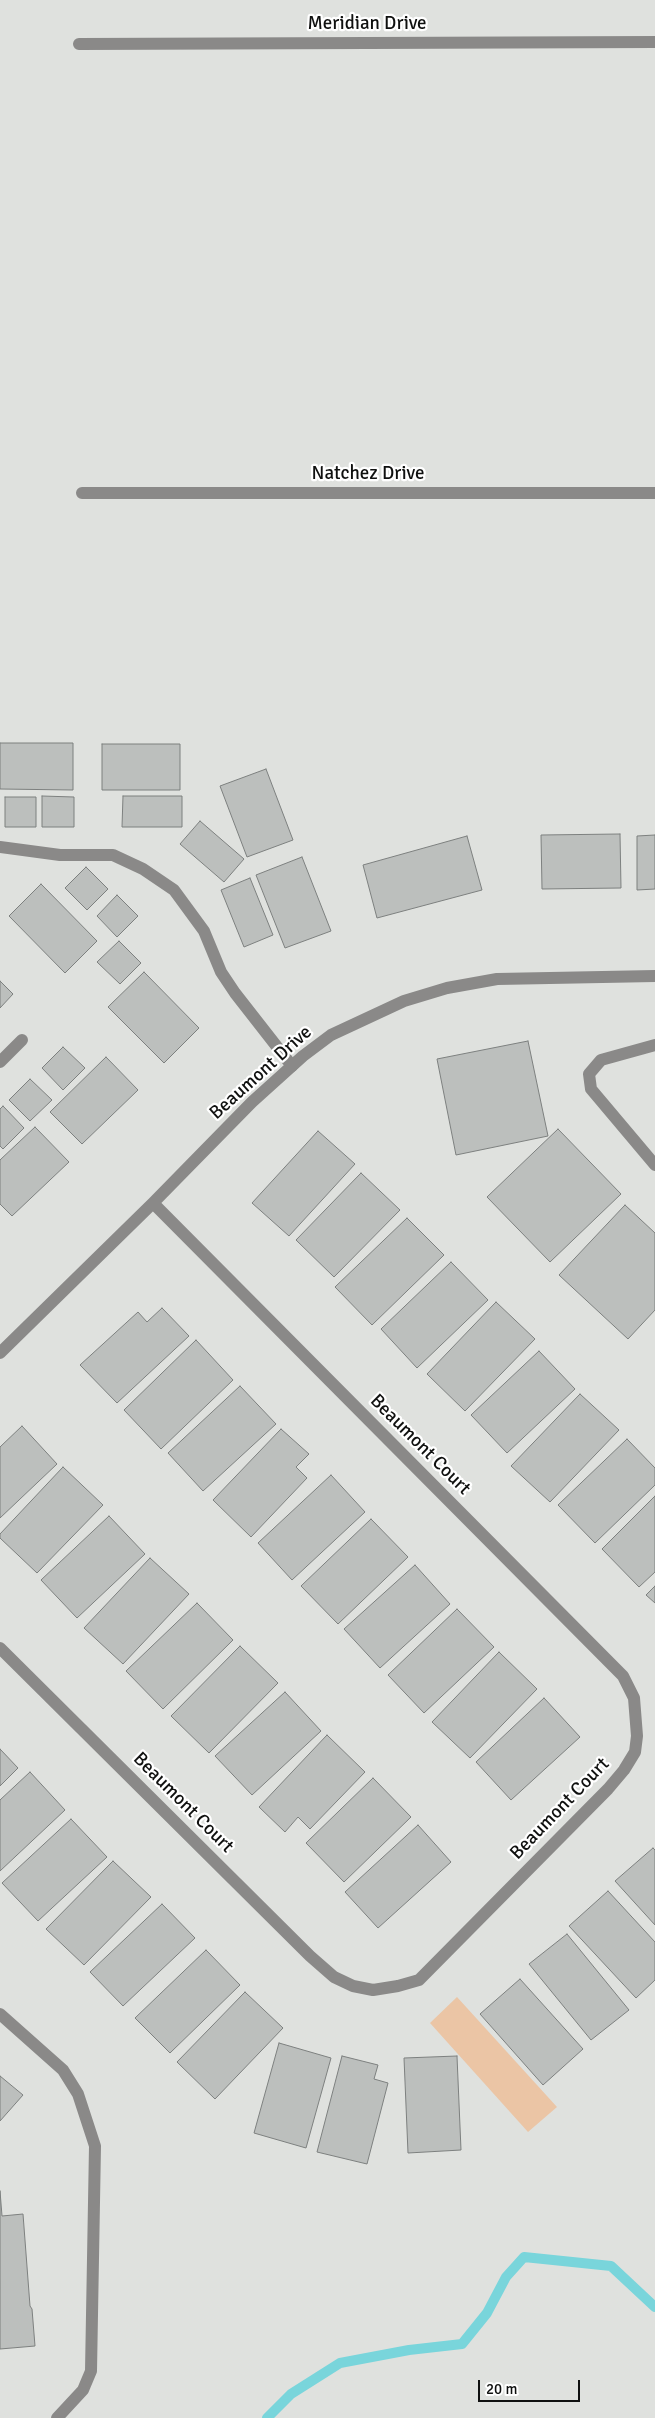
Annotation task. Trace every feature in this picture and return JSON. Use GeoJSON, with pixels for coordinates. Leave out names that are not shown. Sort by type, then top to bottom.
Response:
{"type":"FeatureCollection","features":[{"type":"Feature","properties":{"kind":"street","name":"Meridian Drive"},"geometry":{"type":"LineString","coordinates":[[79,44],[655,42]]}},
{"type":"Feature","properties":{"kind":"street","name":"Natchez Drive"},"geometry":{"type":"LineString","coordinates":[[82,493],[655,493]]}},
{"type":"Feature","properties":{"kind":"street"},"geometry":{"type":"LineString","coordinates":[[0,847],[60,856],[113,856],[143,869],[174,890],[204,931],[221,972],[235,993],[292,1066]]}},
{"type":"Feature","properties":{"kind":"street","name":"Beaumont Drive"},"geometry":{"type":"LineString","coordinates":[[0,1353],[153,1203],[252,1102],[292,1066],[331,1035],[404,1001],[447,988],[497,979],[655,976]]}},
{"type":"Feature","properties":{"kind":"street"},"geometry":{"type":"LineString","coordinates":[[0,1062],[22,1040]]}},
{"type":"Feature","properties":{"kind":"street"},"geometry":{"type":"LineString","coordinates":[[655,1045],[601,1060],[589,1074],[591,1089],[655,1165]]}},
{"type":"Feature","properties":{"kind":"street","name":"Beaumont Court"},"geometry":{"type":"LineString","coordinates":[[0,1648],[310,1956],[334,1977],[359,1988],[373,1990],[419,1980],[608,1789],[624,1770],[635,1752],[638,1736],[634,1698],[623,1676],[153,1203]]}},
{"type":"Feature","properties":{"kind":"street"},"geometry":{"type":"LineString","coordinates":[[0,2014],[62,2070],[78,2094],[95,2146],[91,2371],[83,2390],[57,2418]]}},
{"type":"Feature","properties":{"kind":"shaded area"},"geometry":{"type":"Polygon","coordinates":[[[457,1997],[557,2107],[528,2132],[430,2023],[457,1997]]]}},
{"type":"Feature","properties":{"kind":"building"},"geometry":{"type":"Polygon","coordinates":[[[0,743],[73,743],[73,790],[0,789],[0,743]]]}},
{"type":"Feature","properties":{"kind":"building"},"geometry":{"type":"Polygon","coordinates":[[[102,744],[180,744],[180,790],[102,790],[102,744]]]}},
{"type":"Feature","properties":{"kind":"building"},"geometry":{"type":"Polygon","coordinates":[[[266,769],[293,840],[247,857],[220,786],[266,769]]]}},
{"type":"Feature","properties":{"kind":"building"},"geometry":{"type":"Polygon","coordinates":[[[42,796],[74,797],[74,827],[42,827],[42,796]]]}},
{"type":"Feature","properties":{"kind":"building"},"geometry":{"type":"Polygon","coordinates":[[[123,796],[182,796],[182,827],[122,827],[123,796]]]}},
{"type":"Feature","properties":{"kind":"building"},"geometry":{"type":"Polygon","coordinates":[[[5,797],[36,797],[36,827],[5,827],[5,797]]]}},
{"type":"Feature","properties":{"kind":"building"},"geometry":{"type":"Polygon","coordinates":[[[200,821],[244,859],[224,882],[180,844],[200,821]]]}},
{"type":"Feature","properties":{"kind":"building"},"geometry":{"type":"Polygon","coordinates":[[[620,834],[621,888],[542,889],[541,835],[620,834]]]}},
{"type":"Feature","properties":{"kind":"building"},"geometry":{"type":"Polygon","coordinates":[[[655,835],[655,889],[637,890],[637,836],[655,835]]]}},
{"type":"Feature","properties":{"kind":"building"},"geometry":{"type":"Polygon","coordinates":[[[467,836],[482,890],[377,918],[363,865],[467,836]]]}},
{"type":"Feature","properties":{"kind":"building"},"geometry":{"type":"Polygon","coordinates":[[[302,857],[331,931],[285,948],[256,875],[302,857]]]}},
{"type":"Feature","properties":{"kind":"building"},"geometry":{"type":"Polygon","coordinates":[[[86,867],[108,889],[87,910],[65,888],[86,867]]]}},
{"type":"Feature","properties":{"kind":"building"},"geometry":{"type":"Polygon","coordinates":[[[250,878],[273,935],[244,947],[221,890],[250,878]]]}},
{"type":"Feature","properties":{"kind":"building"},"geometry":{"type":"Polygon","coordinates":[[[41,884],[97,941],[65,973],[9,916],[41,884]]]}},
{"type":"Feature","properties":{"kind":"building"},"geometry":{"type":"Polygon","coordinates":[[[117,895],[138,916],[117,937],[97,916],[117,895]]]}},
{"type":"Feature","properties":{"kind":"building"},"geometry":{"type":"Polygon","coordinates":[[[119,941],[141,963],[120,984],[97,962],[119,941]]]}},
{"type":"Feature","properties":{"kind":"building"},"geometry":{"type":"Polygon","coordinates":[[[144,972],[199,1028],[164,1063],[108,1007],[144,972]]]}},
{"type":"Feature","properties":{"kind":"building"},"geometry":{"type":"Polygon","coordinates":[[[0,981],[13,994],[0,1008],[0,981]]]}},
{"type":"Feature","properties":{"kind":"building"},"geometry":{"type":"Polygon","coordinates":[[[528,1041],[548,1136],[456,1155],[437,1059],[528,1041]]]}},
{"type":"Feature","properties":{"kind":"building"},"geometry":{"type":"Polygon","coordinates":[[[63,1047],[85,1068],[63,1090],[42,1068],[63,1047]]]}},
{"type":"Feature","properties":{"kind":"building"},"geometry":{"type":"Polygon","coordinates":[[[106,1057],[138,1090],[82,1144],[50,1112],[106,1057]]]}},
{"type":"Feature","properties":{"kind":"building"},"geometry":{"type":"Polygon","coordinates":[[[30,1079],[52,1100],[30,1121],[9,1100],[30,1079]]]}},
{"type":"Feature","properties":{"kind":"building"},"geometry":{"type":"Polygon","coordinates":[[[3,1106],[24,1128],[3,1149],[0,1146],[0,1109],[3,1106]]]}},
{"type":"Feature","properties":{"kind":"building"},"geometry":{"type":"Polygon","coordinates":[[[35,1127],[69,1162],[12,1216],[0,1204],[0,1160],[35,1127]]]}},
{"type":"Feature","properties":{"kind":"building"},"geometry":{"type":"Polygon","coordinates":[[[558,1129],[621,1194],[550,1262],[487,1197],[558,1129]]]}},
{"type":"Feature","properties":{"kind":"building"},"geometry":{"type":"Polygon","coordinates":[[[318,1131],[355,1164],[289,1236],[252,1203],[318,1131]]]}},
{"type":"Feature","properties":{"kind":"building"},"geometry":{"type":"Polygon","coordinates":[[[361,1173],[400,1210],[334,1277],[296,1240],[361,1173]]]}},
{"type":"Feature","properties":{"kind":"building"},"geometry":{"type":"Polygon","coordinates":[[[625,1205],[655,1233],[655,1310],[628,1339],[559,1275],[625,1205]]]}},
{"type":"Feature","properties":{"kind":"building"},"geometry":{"type":"Polygon","coordinates":[[[407,1218],[444,1255],[372,1325],[335,1287],[407,1218]]]}},
{"type":"Feature","properties":{"kind":"building"},"geometry":{"type":"Polygon","coordinates":[[[451,1262],[488,1300],[417,1368],[381,1329],[451,1262]]]}},
{"type":"Feature","properties":{"kind":"building"},"geometry":{"type":"Polygon","coordinates":[[[496,1302],[535,1339],[465,1411],[427,1374],[496,1302]]]}},
{"type":"Feature","properties":{"kind":"building"},"geometry":{"type":"Polygon","coordinates":[[[162,1308],[189,1336],[117,1403],[80,1365],[138,1312],[147,1322],[162,1308]]]}},
{"type":"Feature","properties":{"kind":"building"},"geometry":{"type":"Polygon","coordinates":[[[196,1340],[233,1380],[161,1449],[124,1410],[196,1340]]]}},
{"type":"Feature","properties":{"kind":"building"},"geometry":{"type":"Polygon","coordinates":[[[539,1351],[575,1389],[507,1453],[471,1415],[539,1351]]]}},
{"type":"Feature","properties":{"kind":"building"},"geometry":{"type":"Polygon","coordinates":[[[240,1386],[276,1424],[203,1491],[168,1453],[240,1386]]]}},
{"type":"Feature","properties":{"kind":"building"},"geometry":{"type":"Polygon","coordinates":[[[580,1394],[619,1430],[550,1502],[511,1466],[580,1394]]]}},
{"type":"Feature","properties":{"kind":"building"},"geometry":{"type":"Polygon","coordinates":[[[22,1426],[57,1464],[0,1518],[0,1447],[22,1426]]]}},
{"type":"Feature","properties":{"kind":"building"},"geometry":{"type":"Polygon","coordinates":[[[281,1429],[309,1454],[296,1467],[307,1478],[251,1537],[213,1500],[281,1429]]]}},
{"type":"Feature","properties":{"kind":"building"},"geometry":{"type":"Polygon","coordinates":[[[627,1439],[655,1468],[655,1485],[595,1543],[558,1505],[627,1439]]]}},
{"type":"Feature","properties":{"kind":"building"},"geometry":{"type":"Polygon","coordinates":[[[63,1467],[103,1505],[37,1573],[0,1538],[0,1534],[63,1467]]]}},
{"type":"Feature","properties":{"kind":"building"},"geometry":{"type":"Polygon","coordinates":[[[331,1475],[365,1512],[292,1580],[258,1543],[331,1475]]]}},
{"type":"Feature","properties":{"kind":"building"},"geometry":{"type":"Polygon","coordinates":[[[655,1496],[655,1572],[639,1587],[602,1549],[655,1496]]]}},
{"type":"Feature","properties":{"kind":"building"},"geometry":{"type":"Polygon","coordinates":[[[109,1516],[145,1554],[77,1618],[41,1580],[109,1516]]]}},
{"type":"Feature","properties":{"kind":"building"},"geometry":{"type":"Polygon","coordinates":[[[371,1519],[408,1557],[338,1624],[301,1586],[371,1519]]]}},
{"type":"Feature","properties":{"kind":"building"},"geometry":{"type":"Polygon","coordinates":[[[150,1558],[189,1594],[123,1664],[84,1628],[150,1558]]]}},
{"type":"Feature","properties":{"kind":"building"},"geometry":{"type":"Polygon","coordinates":[[[415,1565],[450,1604],[380,1668],[344,1629],[415,1565]]]}},
{"type":"Feature","properties":{"kind":"building"},"geometry":{"type":"Polygon","coordinates":[[[655,1586],[655,1603],[646,1595],[655,1586]]]}},
{"type":"Feature","properties":{"kind":"building"},"geometry":{"type":"Polygon","coordinates":[[[197,1603],[233,1640],[163,1709],[126,1671],[197,1603]]]}},
{"type":"Feature","properties":{"kind":"building"},"geometry":{"type":"Polygon","coordinates":[[[457,1609],[494,1647],[424,1713],[388,1675],[457,1609]]]}},
{"type":"Feature","properties":{"kind":"building"},"geometry":{"type":"Polygon","coordinates":[[[240,1646],[278,1683],[209,1753],[171,1716],[240,1646]]]}},
{"type":"Feature","properties":{"kind":"building"},"geometry":{"type":"Polygon","coordinates":[[[499,1652],[537,1689],[470,1758],[432,1722],[499,1652]]]}},
{"type":"Feature","properties":{"kind":"building"},"geometry":{"type":"Polygon","coordinates":[[[285,1692],[321,1731],[252,1795],[215,1756],[285,1692]]]}},
{"type":"Feature","properties":{"kind":"building"},"geometry":{"type":"Polygon","coordinates":[[[544,1698],[580,1737],[511,1800],[476,1762],[544,1698]]]}},
{"type":"Feature","properties":{"kind":"building"},"geometry":{"type":"Polygon","coordinates":[[[327,1735],[365,1772],[310,1829],[298,1817],[285,1832],[259,1807],[327,1735]]]}},
{"type":"Feature","properties":{"kind":"building"},"geometry":{"type":"Polygon","coordinates":[[[0,1749],[18,1768],[0,1786],[0,1749]]]}},
{"type":"Feature","properties":{"kind":"building"},"geometry":{"type":"Polygon","coordinates":[[[30,1772],[65,1810],[0,1871],[0,1800],[30,1772]]]}},
{"type":"Feature","properties":{"kind":"building"},"geometry":{"type":"Polygon","coordinates":[[[373,1778],[411,1817],[344,1882],[306,1843],[373,1778]]]}},
{"type":"Feature","properties":{"kind":"building"},"geometry":{"type":"Polygon","coordinates":[[[71,1819],[107,1857],[38,1921],[2,1883],[71,1819]]]}},
{"type":"Feature","properties":{"kind":"building"},"geometry":{"type":"Polygon","coordinates":[[[418,1825],[451,1862],[378,1928],[345,1892],[418,1825]]]}},
{"type":"Feature","properties":{"kind":"building"},"geometry":{"type":"Polygon","coordinates":[[[653,1848],[655,1850],[655,1925],[615,1881],[653,1848]]]}},
{"type":"Feature","properties":{"kind":"building"},"geometry":{"type":"Polygon","coordinates":[[[113,1861],[151,1897],[84,1965],[46,1929],[113,1861]]]}},
{"type":"Feature","properties":{"kind":"building"},"geometry":{"type":"Polygon","coordinates":[[[608,1891],[655,1942],[655,1980],[636,1998],[569,1926],[608,1891]]]}},
{"type":"Feature","properties":{"kind":"building"},"geometry":{"type":"Polygon","coordinates":[[[162,1904],[195,1938],[123,2006],[90,1972],[162,1904]]]}},
{"type":"Feature","properties":{"kind":"building"},"geometry":{"type":"Polygon","coordinates":[[[567,1934],[629,2010],[591,2040],[529,1964],[567,1934]]]}},
{"type":"Feature","properties":{"kind":"building"},"geometry":{"type":"Polygon","coordinates":[[[206,1950],[240,1985],[170,2053],[135,2018],[206,1950]]]}},
{"type":"Feature","properties":{"kind":"building"},"geometry":{"type":"Polygon","coordinates":[[[520,1979],[583,2049],[543,2085],[480,2014],[520,1979]]]}},
{"type":"Feature","properties":{"kind":"building"},"geometry":{"type":"Polygon","coordinates":[[[245,1992],[283,2028],[215,2099],[177,2062],[245,1992]]]}},
{"type":"Feature","properties":{"kind":"building"},"geometry":{"type":"Polygon","coordinates":[[[279,2043],[331,2058],[306,2148],[254,2133],[279,2043]]]}},
{"type":"Feature","properties":{"kind":"building"},"geometry":{"type":"Polygon","coordinates":[[[342,2056],[378,2065],[374,2079],[388,2083],[367,2164],[317,2152],[342,2056]]]}},
{"type":"Feature","properties":{"kind":"building"},"geometry":{"type":"Polygon","coordinates":[[[457,2056],[461,2150],[408,2153],[404,2058],[457,2056]]]}},
{"type":"Feature","properties":{"kind":"building"},"geometry":{"type":"Polygon","coordinates":[[[0,2076],[23,2095],[0,2121],[0,2076]]]}},
{"type":"Feature","properties":{"kind":"building"},"geometry":{"type":"Polygon","coordinates":[[[0,2191],[2,2216],[23,2214],[35,2346],[0,2349],[0,2191]]]}},
{"type":"Feature","properties":{"kind":"waterway"},"geometry":{"type":"LineString","coordinates":[[267,2418],[291,2394],[340,2363],[409,2350],[462,2344],[487,2313],[506,2277],[524,2257],[611,2266],[655,2307]]}}]}
